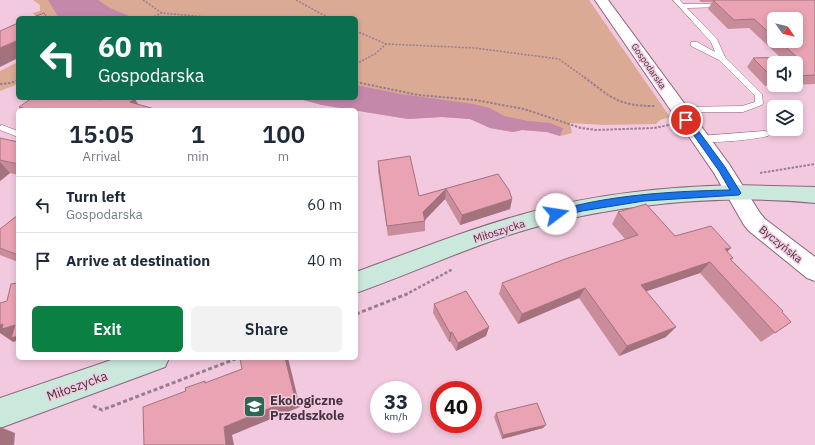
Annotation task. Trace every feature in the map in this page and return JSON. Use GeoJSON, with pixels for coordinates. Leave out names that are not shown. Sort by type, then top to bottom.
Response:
{"type":"FeatureCollection","features":[{"type":"Feature","properties":{"kind":"street","name":"Gospodarska"},"geometry":{"type":"LineString","coordinates":[[601,0],[722,169],[736,193]]}},
{"type":"Feature","properties":{"kind":"street","name":"Miłoszycka"},"geometry":{"type":"LineString","coordinates":[[792,192],[815,185]]}},
{"type":"Feature","properties":{"kind":"street","name":"Miłoszycka"},"geometry":{"type":"LineString","coordinates":[[358,283],[503,228],[582,208],[655,197],[792,192],[815,195]]}},
{"type":"Feature","properties":{"kind":"street","name":"Byczyńska"},"geometry":{"type":"LineString","coordinates":[[736,193],[757,225],[815,272]]}},
{"type":"Feature","properties":{"kind":"street","name":"Miłoszycka"},"geometry":{"type":"LineString","coordinates":[[0,413],[149,360]]}},
{"type":"Feature","properties":{"kind":"lane"},"geometry":{"type":"LineString","coordinates":[[676,0],[714,41],[722,58],[759,96],[759,103],[743,109],[680,110]]}},
{"type":"Feature","properties":{"kind":"lane"},"geometry":{"type":"LineString","coordinates":[[682,6],[733,5]]}},
{"type":"Feature","properties":{"kind":"lane"},"geometry":{"type":"LineString","coordinates":[[694,44],[722,58]]}},
{"type":"Feature","properties":{"kind":"lane"},"geometry":{"type":"LineString","coordinates":[[2,128],[16,133]]}},
{"type":"Feature","properties":{"kind":"lane"},"geometry":{"type":"LineString","coordinates":[[700,139],[765,134]]}},
{"type":"Feature","properties":{"kind":"path"},"geometry":{"type":"LineString","coordinates":[[143,0],[162,13],[192,16]]}},
{"type":"Feature","properties":{"kind":"path"},"geometry":{"type":"LineString","coordinates":[[146,1],[150,0]]}},
{"type":"Feature","properties":{"kind":"path"},"geometry":{"type":"LineString","coordinates":[[296,0],[325,16]]}},
{"type":"Feature","properties":{"kind":"path"},"geometry":{"type":"LineString","coordinates":[[156,16],[162,13]]}},
{"type":"Feature","properties":{"kind":"path"},"geometry":{"type":"LineString","coordinates":[[358,32],[386,44],[475,48],[559,59],[614,99],[625,104],[637,106],[661,106]]}},
{"type":"Feature","properties":{"kind":"path"},"geometry":{"type":"LineString","coordinates":[[358,63],[375,54],[386,44]]}},
{"type":"Feature","properties":{"kind":"path"},"geometry":{"type":"LineString","coordinates":[[0,84],[16,81]]}},
{"type":"Feature","properties":{"kind":"path"},"geometry":{"type":"LineString","coordinates":[[358,82],[418,95],[475,100],[524,109],[569,124],[596,130],[654,128],[670,124]]}},
{"type":"Feature","properties":{"kind":"path"},"geometry":{"type":"LineString","coordinates":[[756,174],[815,164]]}},
{"type":"Feature","properties":{"kind":"path"},"geometry":{"type":"LineString","coordinates":[[358,313],[413,292],[458,265]]}},
{"type":"Feature","properties":{"kind":"shaded area"},"geometry":{"type":"Polygon","coordinates":[[[33,0],[589,0],[670,117],[660,120],[656,124],[604,125],[570,123],[572,133],[560,136],[547,132],[522,130],[513,132],[490,128],[470,119],[442,117],[408,119],[358,111],[358,108],[340,108],[322,105],[303,100],[358,100],[358,16],[35,16],[33,13],[40,11],[40,5],[33,0]]]}},
{"type":"Feature","properties":{"kind":"shaded area"},"geometry":{"type":"Polygon","coordinates":[[[48,0],[98,0],[110,8],[129,16],[58,16],[48,0]]]}},
{"type":"Feature","properties":{"kind":"shaded area"},"geometry":{"type":"Polygon","coordinates":[[[16,63],[16,85],[0,91],[0,71],[16,63]]]}},
{"type":"Feature","properties":{"kind":"shaded area"},"geometry":{"type":"Polygon","coordinates":[[[358,85],[401,94],[473,104],[490,108],[504,116],[528,121],[550,123],[563,128],[560,136],[547,132],[522,130],[513,132],[490,128],[470,119],[442,117],[408,119],[358,111],[358,108],[340,108],[303,100],[358,100],[358,85]]]}},
{"type":"Feature","properties":{"kind":"building"},"geometry":{"type":"Polygon","coordinates":[[[713,0],[815,0],[815,75],[803,76],[803,56],[796,56],[787,48],[803,48],[803,12],[767,12],[767,31],[754,19],[734,20],[713,0]]]}},
{"type":"Feature","properties":{"kind":"building"},"geometry":{"type":"Polygon","coordinates":[[[44,13],[46,16],[36,16],[44,13]]]}},
{"type":"Feature","properties":{"kind":"building"},"geometry":{"type":"Polygon","coordinates":[[[16,24],[16,41],[0,48],[0,31],[16,24]]]}},
{"type":"Feature","properties":{"kind":"building"},"geometry":{"type":"Polygon","coordinates":[[[753,58],[767,58],[767,72],[753,58]]]}},
{"type":"Feature","properties":{"kind":"building"},"geometry":{"type":"Polygon","coordinates":[[[29,100],[133,100],[130,102],[151,108],[23,108],[19,107],[29,100]]]}},
{"type":"Feature","properties":{"kind":"building"},"geometry":{"type":"Polygon","coordinates":[[[0,138],[16,142],[16,164],[0,160],[0,138]]]}},
{"type":"Feature","properties":{"kind":"building"},"geometry":{"type":"Polygon","coordinates":[[[410,156],[419,196],[498,174],[509,190],[512,199],[462,215],[446,189],[423,212],[425,221],[387,226],[378,161],[410,156]]]}},
{"type":"Feature","properties":{"kind":"building"},"geometry":{"type":"Polygon","coordinates":[[[646,204],[675,236],[711,226],[731,248],[725,249],[733,258],[730,259],[783,311],[782,312],[791,322],[775,333],[710,262],[641,285],[676,327],[627,346],[585,288],[522,314],[502,283],[565,259],[638,235],[618,212],[646,204]]]}},
{"type":"Feature","properties":{"kind":"building"},"geometry":{"type":"Polygon","coordinates":[[[16,217],[16,254],[0,248],[0,229],[16,217]]]}},
{"type":"Feature","properties":{"kind":"building"},"geometry":{"type":"Polygon","coordinates":[[[16,283],[16,337],[11,338],[15,325],[2,329],[3,324],[0,325],[0,303],[7,301],[11,284],[16,283]]]}},
{"type":"Feature","properties":{"kind":"building"},"geometry":{"type":"Polygon","coordinates":[[[466,291],[489,327],[458,343],[452,332],[450,333],[434,304],[466,291]]]}},
{"type":"Feature","properties":{"kind":"building"},"geometry":{"type":"Polygon","coordinates":[[[240,360],[286,360],[295,398],[224,427],[226,445],[144,445],[143,407],[186,391],[185,388],[205,381],[205,383],[242,369],[240,360]]]}},
{"type":"Feature","properties":{"kind":"building"},"geometry":{"type":"Polygon","coordinates":[[[537,403],[546,425],[503,435],[496,413],[537,403]]]}},
{"type":"Feature","properties":{"kind":"place","name":"Ekologiczne Przedszkole"},"geometry":{"type":"Point","coordinates":[255,407]}},
{"type":"Feature","properties":{"kind":"route"},"geometry":{"type":"LineString","coordinates":[[556,214],[582,208],[644,198],[704,193],[736,193],[722,169],[686,120]]}}]}
